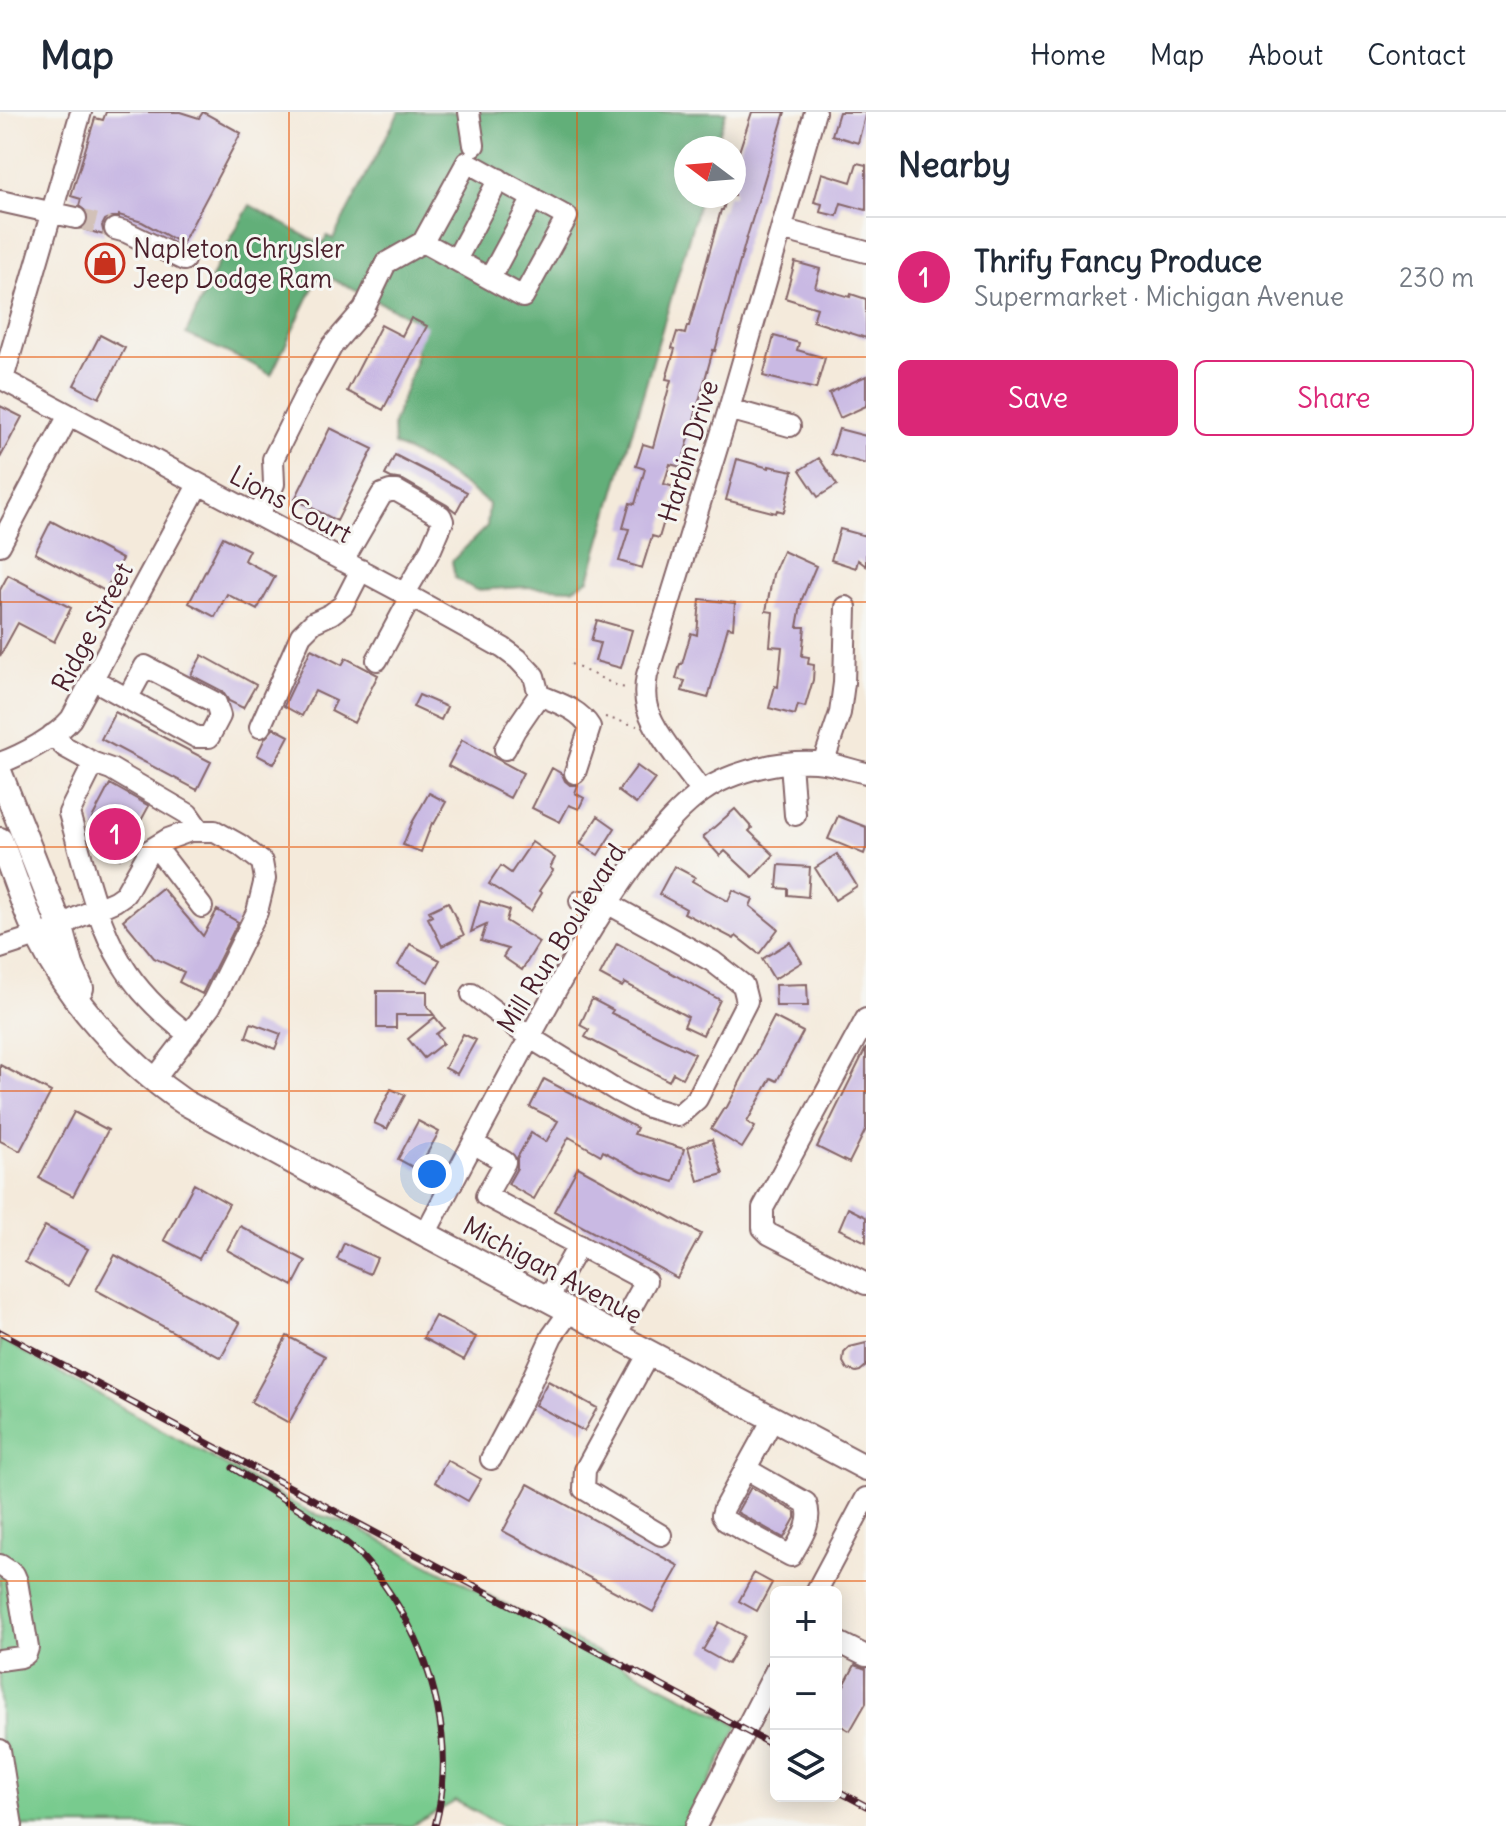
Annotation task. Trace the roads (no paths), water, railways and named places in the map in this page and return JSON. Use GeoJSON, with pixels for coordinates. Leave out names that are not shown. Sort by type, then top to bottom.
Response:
{"type":"FeatureCollection","features":[{"type":"Feature","properties":{"kind":"main road","name":"Michigan Avenue"},"geometry":{"type":"LineString","coordinates":[[0,774],[61,928],[71,965],[103,1029]]}},
{"type":"Feature","properties":{"kind":"main road","name":"Michigan Avenue"},"geometry":{"type":"LineString","coordinates":[[0,840],[37,936],[58,974],[103,1029],[154,1080],[184,1102],[866,1468]]}},
{"type":"Feature","properties":{"kind":"street"},"geometry":{"type":"LineString","coordinates":[[1,378],[81,112]]}},
{"type":"Feature","properties":{"kind":"street"},"geometry":{"type":"LineString","coordinates":[[469,112],[474,145]]}},
{"type":"Feature","properties":{"kind":"street","name":"Harbin Drive"},"geometry":{"type":"LineString","coordinates":[[702,792],[653,723],[646,706],[645,690],[815,112]]}},
{"type":"Feature","properties":{"kind":"street"},"geometry":{"type":"LineString","coordinates":[[258,516],[274,484],[273,459],[332,346],[364,309],[386,263],[423,242],[467,162],[567,217],[523,297],[423,242]]}},
{"type":"Feature","properties":{"kind":"street"},"geometry":{"type":"LineString","coordinates":[[456,260],[499,179]]}},
{"type":"Feature","properties":{"kind":"street"},"geometry":{"type":"LineString","coordinates":[[490,278],[533,198]]}},
{"type":"Feature","properties":{"kind":"street"},"geometry":{"type":"LineString","coordinates":[[0,201],[76,218]]}},
{"type":"Feature","properties":{"kind":"street"},"geometry":{"type":"LineString","coordinates":[[115,229],[184,260]]}},
{"type":"Feature","properties":{"kind":"street"},"geometry":{"type":"LineString","coordinates":[[781,229],[866,252]]}},
{"type":"Feature","properties":{"kind":"street","name":"Lions Court"},"geometry":{"type":"LineString","coordinates":[[1,378],[503,648],[534,676],[539,695]]}},
{"type":"Feature","properties":{"kind":"street"},"geometry":{"type":"LineString","coordinates":[[729,409],[790,426]]}},
{"type":"Feature","properties":{"kind":"street"},"geometry":{"type":"LineString","coordinates":[[1,539],[69,415]]}},
{"type":"Feature","properties":{"kind":"street","name":"Ridge Street"},"geometry":{"type":"LineString","coordinates":[[0,763],[52,735],[71,719],[198,485]]}},
{"type":"Feature","properties":{"kind":"street"},"geometry":{"type":"LineString","coordinates":[[260,727],[301,635],[314,622],[343,605],[352,566],[382,494],[397,491],[441,516],[443,521],[377,660]]}},
{"type":"Feature","properties":{"kind":"street"},"geometry":{"type":"LineString","coordinates":[[823,763],[840,713],[846,607]]}},
{"type":"Feature","properties":{"kind":"street"},"geometry":{"type":"LineString","coordinates":[[94,680],[127,699]]}},
{"type":"Feature","properties":{"kind":"street"},"geometry":{"type":"LineString","coordinates":[[505,749],[539,695],[571,709],[590,727],[575,773]]}},
{"type":"Feature","properties":{"kind":"street"},"geometry":{"type":"LineString","coordinates":[[52,735],[65,747],[111,769],[188,814],[200,831]]}},
{"type":"Feature","properties":{"kind":"street"},"geometry":{"type":"LineString","coordinates":[[94,763],[69,813],[98,909],[121,964],[152,1004],[189,1035]]}},
{"type":"Feature","properties":{"kind":"street"},"geometry":{"type":"LineString","coordinates":[[791,763],[795,815]]}},
{"type":"Feature","properties":{"kind":"street","name":"Mill Run Boulevard"},"geometry":{"type":"LineString","coordinates":[[425,1234],[529,1037],[607,903],[656,837],[679,812],[702,792],[731,777],[766,766],[823,763],[866,773]]}},
{"type":"Feature","properties":{"kind":"street"},"geometry":{"type":"LineString","coordinates":[[0,948],[61,928],[115,901],[125,894],[150,850],[190,831],[215,831],[262,862],[265,879],[257,912],[210,1007],[154,1080]]}},
{"type":"Feature","properties":{"kind":"street"},"geometry":{"type":"LineString","coordinates":[[156,847],[202,907]]}},
{"type":"Feature","properties":{"kind":"street"},"geometry":{"type":"LineString","coordinates":[[472,994],[529,1037],[617,1091],[648,1107],[678,1116],[697,1099],[747,1001],[743,985],[712,961],[607,903],[580,901]]}},
{"type":"Feature","properties":{"kind":"street"},"geometry":{"type":"LineString","coordinates":[[866,1019],[763,1208],[762,1217],[763,1228],[769,1234],[866,1284]]}},
{"type":"Feature","properties":{"kind":"street"},"geometry":{"type":"LineString","coordinates":[[473,1143],[505,1162],[486,1196],[646,1281],[616,1335]]}},
{"type":"Feature","properties":{"kind":"street"},"geometry":{"type":"LineString","coordinates":[[491,1459],[552,1336],[579,1245]]}},
{"type":"Feature","properties":{"kind":"street"},"geometry":{"type":"LineString","coordinates":[[649,1353],[585,1470],[584,1489],[661,1535]]}},
{"type":"Feature","properties":{"kind":"street"},"geometry":{"type":"LineString","coordinates":[[746,1469],[806,1503],[810,1513],[809,1523],[791,1556],[726,1521],[722,1515],[724,1508],[773,1419]]}},
{"type":"Feature","properties":{"kind":"street"},"geometry":{"type":"LineString","coordinates":[[819,1586],[866,1498]]}},
{"type":"Feature","properties":{"kind":"street"},"geometry":{"type":"LineString","coordinates":[[0,1565],[14,1574],[17,1581],[28,1648],[21,1657],[0,1660]]}},
{"type":"Feature","properties":{"kind":"street"},"geometry":{"type":"LineString","coordinates":[[842,1644],[866,1656]]}},
{"type":"Feature","properties":{"kind":"street"},"geometry":{"type":"LineString","coordinates":[[696,1826],[770,1682]]}},
{"type":"Feature","properties":{"kind":"street"},"geometry":{"type":"LineString","coordinates":[[0,1750],[12,1826]]}},
{"type":"Feature","properties":{"kind":"tunnel"},"geometry":{"type":"LineString","coordinates":[[76,218],[115,229]]}},
{"type":"Feature","properties":{"kind":"railway"},"geometry":{"type":"LineString","coordinates":[[0,1332],[770,1744]]}},
{"type":"Feature","properties":{"kind":"railway"},"geometry":{"type":"LineString","coordinates":[[233,1468],[311,1517],[355,1550],[380,1579],[408,1623],[430,1678],[442,1737],[441,1797],[435,1826]]}},
{"type":"Feature","properties":{"kind":"railway"},"geometry":{"type":"LineString","coordinates":[[842,1793],[866,1806]]}},
{"type":"Feature","properties":{"kind":"place","name":"Napleton Chrysler Jeep Dodge Ram"},"geometry":{"type":"Point","coordinates":[105,263]}},
{"type":"Feature","properties":{"kind":"place","name":"Thrify Fancy Produce"},"geometry":{"type":"Point","coordinates":[115,834]}}]}
